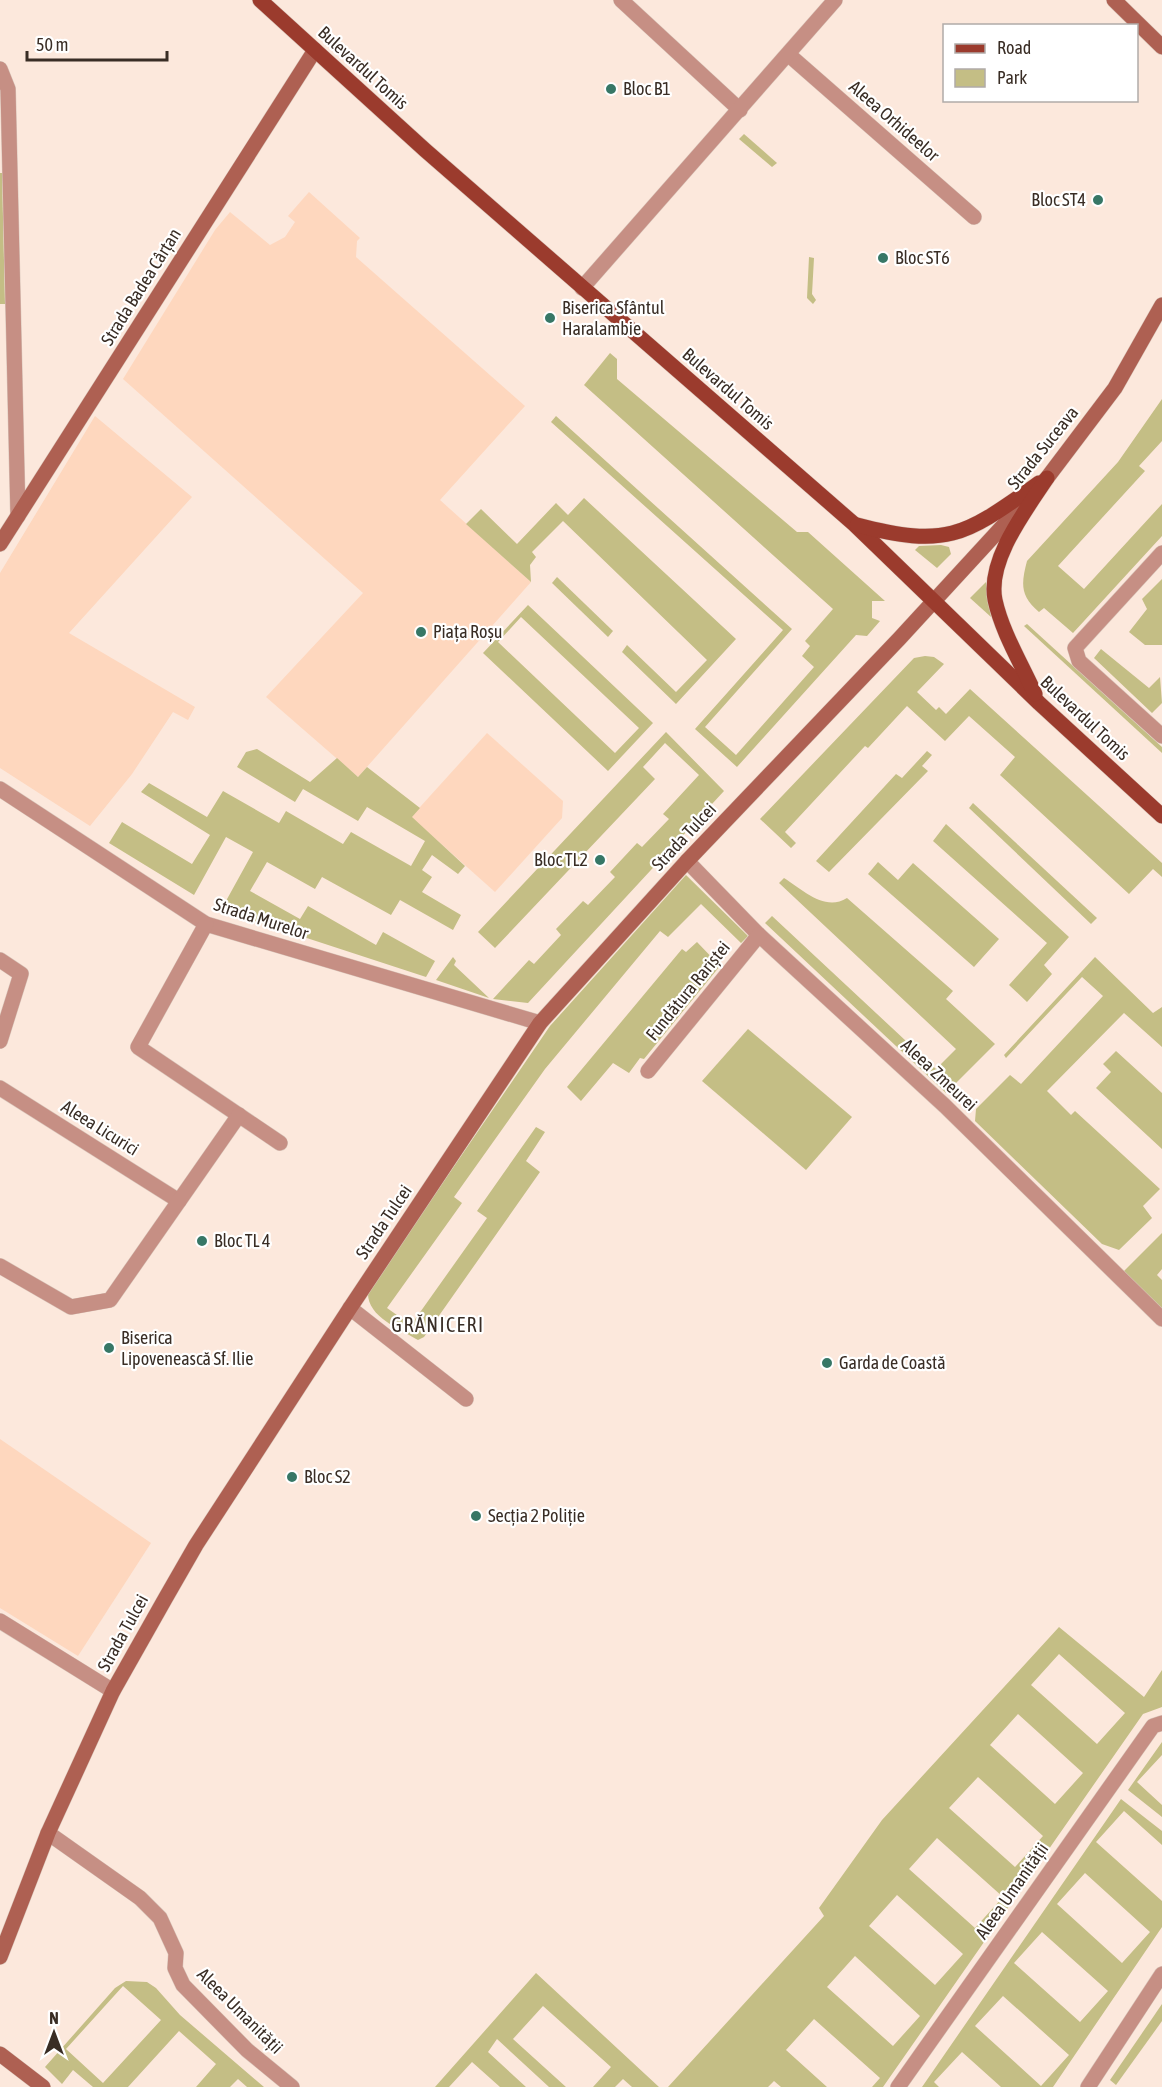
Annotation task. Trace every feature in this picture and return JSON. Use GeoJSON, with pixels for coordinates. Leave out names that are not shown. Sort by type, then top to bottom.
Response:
{"type":"FeatureCollection","features":[{"type":"Feature","properties":{"kind":"main road","name":"Bulevardul Tomis"},"geometry":{"type":"LineString","coordinates":[[260,0],[582,288],[854,524],[1039,703],[1162,816]]}},
{"type":"Feature","properties":{"kind":"main road"},"geometry":{"type":"LineString","coordinates":[[854,524],[913,536],[933,537],[956,533],[975,526],[994,515],[1047,478]]}},
{"type":"Feature","properties":{"kind":"main road"},"geometry":{"type":"LineString","coordinates":[[1039,703],[1003,626],[995,598],[995,579],[1013,531],[1047,478]]}},
{"type":"Feature","properties":{"kind":"street"},"geometry":{"type":"LineString","coordinates":[[621,0],[740,110]]}},
{"type":"Feature","properties":{"kind":"street"},"geometry":{"type":"LineString","coordinates":[[582,288],[835,0]]}},
{"type":"Feature","properties":{"kind":"street"},"geometry":{"type":"LineString","coordinates":[[1114,0],[1162,47]]}},
{"type":"Feature","properties":{"kind":"street","name":"Strada Badea Cârțan"},"geometry":{"type":"LineString","coordinates":[[0,544],[315,50]]}},
{"type":"Feature","properties":{"kind":"street","name":"Aleea Orhideelor"},"geometry":{"type":"LineString","coordinates":[[789,55],[974,217]]}},
{"type":"Feature","properties":{"kind":"street"},"geometry":{"type":"LineString","coordinates":[[0,69],[8,89],[18,516]]}},
{"type":"Feature","properties":{"kind":"street","name":"Strada Suceava"},"geometry":{"type":"LineString","coordinates":[[934,600],[1047,478],[1115,388],[1162,305]]}},
{"type":"Feature","properties":{"kind":"street"},"geometry":{"type":"LineString","coordinates":[[1162,553],[1075,648],[1079,660],[1162,736]]}},
{"type":"Feature","properties":{"kind":"street","name":"Strada Tulcei"},"geometry":{"type":"LineString","coordinates":[[0,1957],[48,1833],[113,1690],[196,1545],[350,1308],[540,1023],[687,861],[934,600]]}},
{"type":"Feature","properties":{"kind":"street","name":"Strada Murelor"},"geometry":{"type":"LineString","coordinates":[[0,789],[206,924],[540,1023]]}},
{"type":"Feature","properties":{"kind":"street","name":"Aleea Zmeurei"},"geometry":{"type":"LineString","coordinates":[[687,861],[759,935],[945,1106],[1162,1319]]}},
{"type":"Feature","properties":{"kind":"street"},"geometry":{"type":"LineString","coordinates":[[206,924],[138,1047],[280,1143]]}},
{"type":"Feature","properties":{"kind":"street","name":"Fundătura Rariștei"},"geometry":{"type":"LineString","coordinates":[[648,1071],[759,935]]}},
{"type":"Feature","properties":{"kind":"street"},"geometry":{"type":"LineString","coordinates":[[0,960],[21,974],[0,1041]]}},
{"type":"Feature","properties":{"kind":"street","name":"Aleea Licurici"},"geometry":{"type":"LineString","coordinates":[[0,1088],[179,1201]]}},
{"type":"Feature","properties":{"kind":"street"},"geometry":{"type":"LineString","coordinates":[[0,1266],[71,1307],[110,1300],[239,1115]]}},
{"type":"Feature","properties":{"kind":"street"},"geometry":{"type":"LineString","coordinates":[[350,1308],[466,1399]]}},
{"type":"Feature","properties":{"kind":"street"},"geometry":{"type":"LineString","coordinates":[[0,1621],[113,1690]]}},
{"type":"Feature","properties":{"kind":"street","name":"Aleea Umanității"},"geometry":{"type":"LineString","coordinates":[[898,2087],[1153,1726],[1162,1723]]}},
{"type":"Feature","properties":{"kind":"street","name":"Aleea Umanității"},"geometry":{"type":"LineString","coordinates":[[48,1833],[140,1898],[160,1918],[176,1953],[176,1968],[183,1985],[247,2050],[292,2087]]}},
{"type":"Feature","properties":{"kind":"street"},"geometry":{"type":"LineString","coordinates":[[1088,2087],[1162,1974]]}},
{"type":"Feature","properties":{"kind":"street"},"geometry":{"type":"LineString","coordinates":[[0,2054],[43,2087]]}},
{"type":"Feature","properties":{"kind":"shaded area"},"geometry":{"type":"Polygon","coordinates":[[[309,192],[360,238],[357,241],[356,257],[525,406],[440,500],[531,582],[358,777],[266,697],[363,593],[123,379],[215,230],[230,212],[270,245],[285,237],[295,222],[288,216],[309,192]]]}},
{"type":"Feature","properties":{"kind":"shaded area"},"geometry":{"type":"Polygon","coordinates":[[[95,416],[192,497],[69,633],[195,707],[188,720],[173,712],[132,774],[90,826],[0,768],[0,573],[95,416]]]}},
{"type":"Feature","properties":{"kind":"shaded area"},"geometry":{"type":"Polygon","coordinates":[[[487,733],[563,801],[562,818],[495,892],[411,817],[487,733]]]}},
{"type":"Feature","properties":{"kind":"shaded area"},"geometry":{"type":"Polygon","coordinates":[[[0,1439],[151,1543],[78,1656],[0,1608],[0,1439]]]}},
{"type":"Feature","properties":{"kind":"green space"},"geometry":{"type":"Polygon","coordinates":[[[744,134],[777,163],[772,167],[739,139],[744,134]]]}},
{"type":"Feature","properties":{"kind":"green space"},"geometry":{"type":"Polygon","coordinates":[[[0,173],[2,173],[5,304],[0,304],[0,173]]]}},
{"type":"Feature","properties":{"kind":"green space"},"geometry":{"type":"Polygon","coordinates":[[[809,257],[814,258],[812,294],[816,300],[813,304],[807,298],[809,257]]]}},
{"type":"Feature","properties":{"kind":"green space"},"geometry":{"type":"Polygon","coordinates":[[[610,353],[617,359],[617,379],[797,532],[808,532],[885,601],[872,601],[872,618],[880,621],[867,636],[856,635],[737,767],[695,729],[783,630],[551,422],[556,416],[792,629],[705,727],[736,755],[814,667],[802,656],[810,646],[805,641],[833,609],[584,385],[610,353]]]}},
{"type":"Feature","properties":{"kind":"green space"},"geometry":{"type":"Polygon","coordinates":[[[1162,399],[1162,441],[1139,466],[1145,471],[1058,566],[1084,589],[1162,504],[1162,536],[1073,633],[1044,608],[1039,612],[1028,601],[1023,583],[1027,561],[1118,462],[1162,399]]]}},
{"type":"Feature","properties":{"kind":"green space"},"geometry":{"type":"Polygon","coordinates":[[[584,498],[736,639],[676,704],[622,652],[627,645],[676,692],[707,660],[563,521],[532,552],[536,557],[530,565],[531,582],[466,524],[481,509],[517,544],[556,503],[568,515],[584,498]]]}},
{"type":"Feature","properties":{"kind":"green space"},"geometry":{"type":"Polygon","coordinates":[[[919,546],[949,547],[951,554],[937,568],[915,550],[919,546]]]}},
{"type":"Feature","properties":{"kind":"green space"},"geometry":{"type":"Polygon","coordinates":[[[557,577],[613,631],[608,637],[552,583],[557,577]]]}},
{"type":"Feature","properties":{"kind":"green space"},"geometry":{"type":"Polygon","coordinates":[[[1162,579],[1162,645],[1145,645],[1129,632],[1147,609],[1142,599],[1162,579]]]}},
{"type":"Feature","properties":{"kind":"green space"},"geometry":{"type":"Polygon","coordinates":[[[986,582],[991,617],[970,598],[986,582]]]}},
{"type":"Feature","properties":{"kind":"green space"},"geometry":{"type":"Polygon","coordinates":[[[528,605],[653,723],[608,771],[483,653],[528,605]],[[521,617],[498,642],[615,753],[639,728],[521,617]]]}},
{"type":"Feature","properties":{"kind":"green space"},"geometry":{"type":"Polygon","coordinates":[[[1027,624],[1162,747],[1162,753],[1024,626],[1027,624]]]}},
{"type":"Feature","properties":{"kind":"green space"},"geometry":{"type":"Polygon","coordinates":[[[1101,649],[1149,688],[1160,677],[1162,703],[1152,713],[1094,658],[1101,649]]]}},
{"type":"Feature","properties":{"kind":"green space"},"geometry":{"type":"Polygon","coordinates":[[[934,657],[944,664],[917,692],[936,710],[939,707],[946,714],[970,689],[1162,863],[1162,877],[1153,869],[1129,894],[1000,775],[1015,757],[969,716],[945,741],[907,706],[868,748],[865,746],[785,832],[796,843],[791,848],[760,819],[914,658],[934,657]]]}},
{"type":"Feature","properties":{"kind":"green space"},"geometry":{"type":"Polygon","coordinates":[[[666,732],[724,791],[528,1003],[493,999],[529,960],[534,964],[561,935],[556,929],[583,901],[588,905],[615,877],[610,872],[637,843],[642,847],[669,819],[663,814],[699,775],[665,743],[643,767],[655,779],[495,948],[478,932],[666,732]]]}},
{"type":"Feature","properties":{"kind":"green space"},"geometry":{"type":"Polygon","coordinates":[[[257,749],[310,782],[337,758],[358,777],[367,767],[420,808],[412,817],[465,866],[458,874],[432,855],[422,870],[432,877],[422,892],[461,915],[453,930],[400,900],[391,915],[322,877],[315,889],[267,862],[250,891],[300,919],[308,906],[376,945],[383,932],[435,961],[426,977],[221,910],[253,852],[226,837],[194,895],[109,843],[122,822],[192,864],[210,835],[141,792],[149,783],[207,817],[223,791],[279,823],[286,811],[343,844],[351,832],[411,866],[425,841],[367,807],[358,821],[303,789],[295,802],[237,767],[246,752],[257,749]]]}},
{"type":"Feature","properties":{"kind":"green space"},"geometry":{"type":"Polygon","coordinates":[[[927,751],[932,755],[922,766],[928,771],[829,872],[816,861],[896,774],[902,778],[927,751]]]}},
{"type":"Feature","properties":{"kind":"green space"},"geometry":{"type":"Polygon","coordinates":[[[973,803],[1097,918],[1091,924],[969,808],[973,803]]]}},
{"type":"Feature","properties":{"kind":"green space"},"geometry":{"type":"Polygon","coordinates":[[[946,824],[1069,937],[1044,965],[1052,974],[1027,1002],[1009,985],[1047,943],[933,841],[946,824]]]}},
{"type":"Feature","properties":{"kind":"green space"},"geometry":{"type":"Polygon","coordinates":[[[878,862],[898,880],[913,863],[999,939],[974,967],[868,874],[878,862]]]}},
{"type":"Feature","properties":{"kind":"green space"},"geometry":{"type":"Polygon","coordinates":[[[686,875],[748,936],[741,943],[701,904],[668,937],[660,931],[545,1069],[454,1197],[462,1203],[387,1308],[411,1325],[487,1218],[477,1211],[536,1127],[545,1132],[526,1161],[540,1172],[424,1337],[418,1340],[386,1321],[373,1308],[368,1292],[550,1026],[686,875]]]}},
{"type":"Feature","properties":{"kind":"green space"},"geometry":{"type":"Polygon","coordinates":[[[784,878],[822,901],[839,902],[847,898],[953,991],[946,999],[995,1044],[946,1093],[765,923],[772,916],[936,1069],[956,1049],[779,883],[784,878]]]}},
{"type":"Feature","properties":{"kind":"green space"},"geometry":{"type":"Polygon","coordinates":[[[697,942],[720,966],[644,1059],[640,1058],[629,1073],[613,1063],[581,1101],[567,1087],[682,949],[686,952],[697,942]]]}},
{"type":"Feature","properties":{"kind":"green space"},"geometry":{"type":"Polygon","coordinates":[[[453,957],[456,961],[454,965],[489,998],[436,980],[453,957]]]}},
{"type":"Feature","properties":{"kind":"green space"},"geometry":{"type":"Polygon","coordinates":[[[1095,957],[1153,1013],[1162,1007],[1162,1047],[1124,1013],[1047,1091],[1071,1115],[1075,1111],[1160,1189],[1143,1206],[1152,1218],[1119,1250],[1102,1244],[975,1121],[976,1109],[1010,1075],[1021,1084],[1103,996],[1082,977],[1006,1058],[1004,1055],[1095,957]]]}},
{"type":"Feature","properties":{"kind":"green space"},"geometry":{"type":"Polygon","coordinates":[[[748,1029],[852,1117],[806,1170],[702,1081],[748,1029]]]}},
{"type":"Feature","properties":{"kind":"green space"},"geometry":{"type":"Polygon","coordinates":[[[1116,1051],[1162,1093],[1162,1149],[1096,1088],[1111,1072],[1103,1064],[1116,1051]]]}},
{"type":"Feature","properties":{"kind":"green space"},"geometry":{"type":"Polygon","coordinates":[[[1162,1233],[1162,1269],[1157,1275],[1162,1280],[1162,1309],[1123,1272],[1162,1233]]]}},
{"type":"Feature","properties":{"kind":"green space"},"geometry":{"type":"Polygon","coordinates":[[[1059,1627],[1144,1697],[1162,1670],[1162,1707],[1143,1714],[883,2087],[872,2087],[880,2078],[814,2019],[786,2050],[827,2087],[781,2087],[774,2081],[768,2087],[668,2087],[824,1916],[819,1908],[882,1820],[1059,1627]],[[1059,1654],[1031,1685],[1097,1744],[1125,1713],[1059,1654]],[[1018,1714],[990,1745],[1055,1804],[1083,1773],[1018,1714]],[[978,1777],[949,1808],[1015,1867],[1043,1836],[978,1777]],[[937,1838],[909,1869],[975,1928],[1003,1897],[937,1838]],[[897,1895],[869,1926],[935,1985],[963,1954],[897,1895]],[[855,1956],[827,1987],[893,2046],[920,2016],[855,1956]]]}},
{"type":"Feature","properties":{"kind":"green space"},"geometry":{"type":"Polygon","coordinates":[[[1162,1742],[1162,1755],[1137,1782],[1162,1805],[1162,1817],[1128,1790],[1162,1742]]]}},
{"type":"Feature","properties":{"kind":"green space"},"geometry":{"type":"Polygon","coordinates":[[[1121,1799],[1162,1831],[1162,1845],[1124,1811],[1096,1842],[1162,1901],[1162,1927],[1053,2087],[1001,2087],[962,2052],[934,2082],[939,2087],[922,2087],[1121,1799]],[[1085,1873],[1057,1904],[1122,1963],[1150,1932],[1085,1873]],[[1042,1932],[1014,1963],[1080,2022],[1108,1991],[1042,1932]],[[1003,1996],[975,2026],[1041,2086],[1069,2055],[1003,1996]]]}},
{"type":"Feature","properties":{"kind":"green space"},"geometry":{"type":"Polygon","coordinates":[[[536,1973],[659,2087],[632,2087],[623,2079],[615,2087],[593,2087],[611,2067],[543,2006],[513,2039],[566,2087],[549,2087],[497,2039],[488,2052],[526,2087],[500,2087],[472,2062],[449,2087],[435,2087],[536,1973]]]}},
{"type":"Feature","properties":{"kind":"green space"},"geometry":{"type":"Polygon","coordinates":[[[126,1981],[147,1982],[156,1988],[180,2015],[264,2087],[247,2087],[238,2079],[230,2087],[196,2087],[216,2064],[179,2031],[128,2087],[93,2087],[73,2070],[62,2084],[45,2067],[115,1988],[126,1981]],[[123,1986],[66,2049],[103,2083],[161,2020],[123,1986]]]}},
{"type":"Feature","properties":{"kind":"green space"},"geometry":{"type":"Polygon","coordinates":[[[1162,2004],[1162,2021],[1116,2085],[1110,2080],[1162,2004]]]}},
{"type":"Feature","properties":{"kind":"place","name":"Bloc B1"},"geometry":{"type":"Point","coordinates":[611,89]}},
{"type":"Feature","properties":{"kind":"place","name":"Bloc ST4"},"geometry":{"type":"Point","coordinates":[1098,200]}},
{"type":"Feature","properties":{"kind":"place","name":"Bloc ST6"},"geometry":{"type":"Point","coordinates":[883,258]}},
{"type":"Feature","properties":{"kind":"place","name":"Biserica Sfântul Haralambie"},"geometry":{"type":"Point","coordinates":[550,318]}},
{"type":"Feature","properties":{"kind":"place","name":"Piața Roșu"},"geometry":{"type":"Point","coordinates":[421,632]}},
{"type":"Feature","properties":{"kind":"place","name":"Bloc TL2"},"geometry":{"type":"Point","coordinates":[600,860]}},
{"type":"Feature","properties":{"kind":"place","name":"Bloc TL 4"},"geometry":{"type":"Point","coordinates":[202,1241]}},
{"type":"Feature","properties":{"kind":"place","name":"Biserica Lipovenească Sf. Ilie"},"geometry":{"type":"Point","coordinates":[109,1348]}},
{"type":"Feature","properties":{"kind":"place","name":"Garda de Coastă"},"geometry":{"type":"Point","coordinates":[827,1363]}},
{"type":"Feature","properties":{"kind":"place","name":"Bloc S2"},"geometry":{"type":"Point","coordinates":[292,1477]}},
{"type":"Feature","properties":{"kind":"place","name":"Secția 2 Poliție"},"geometry":{"type":"Point","coordinates":[476,1516]}},
{"type":"Feature","properties":{"kind":"district","name":"GRĂNICERI"},"geometry":{"type":"Point","coordinates":[438,1325]}}]}
